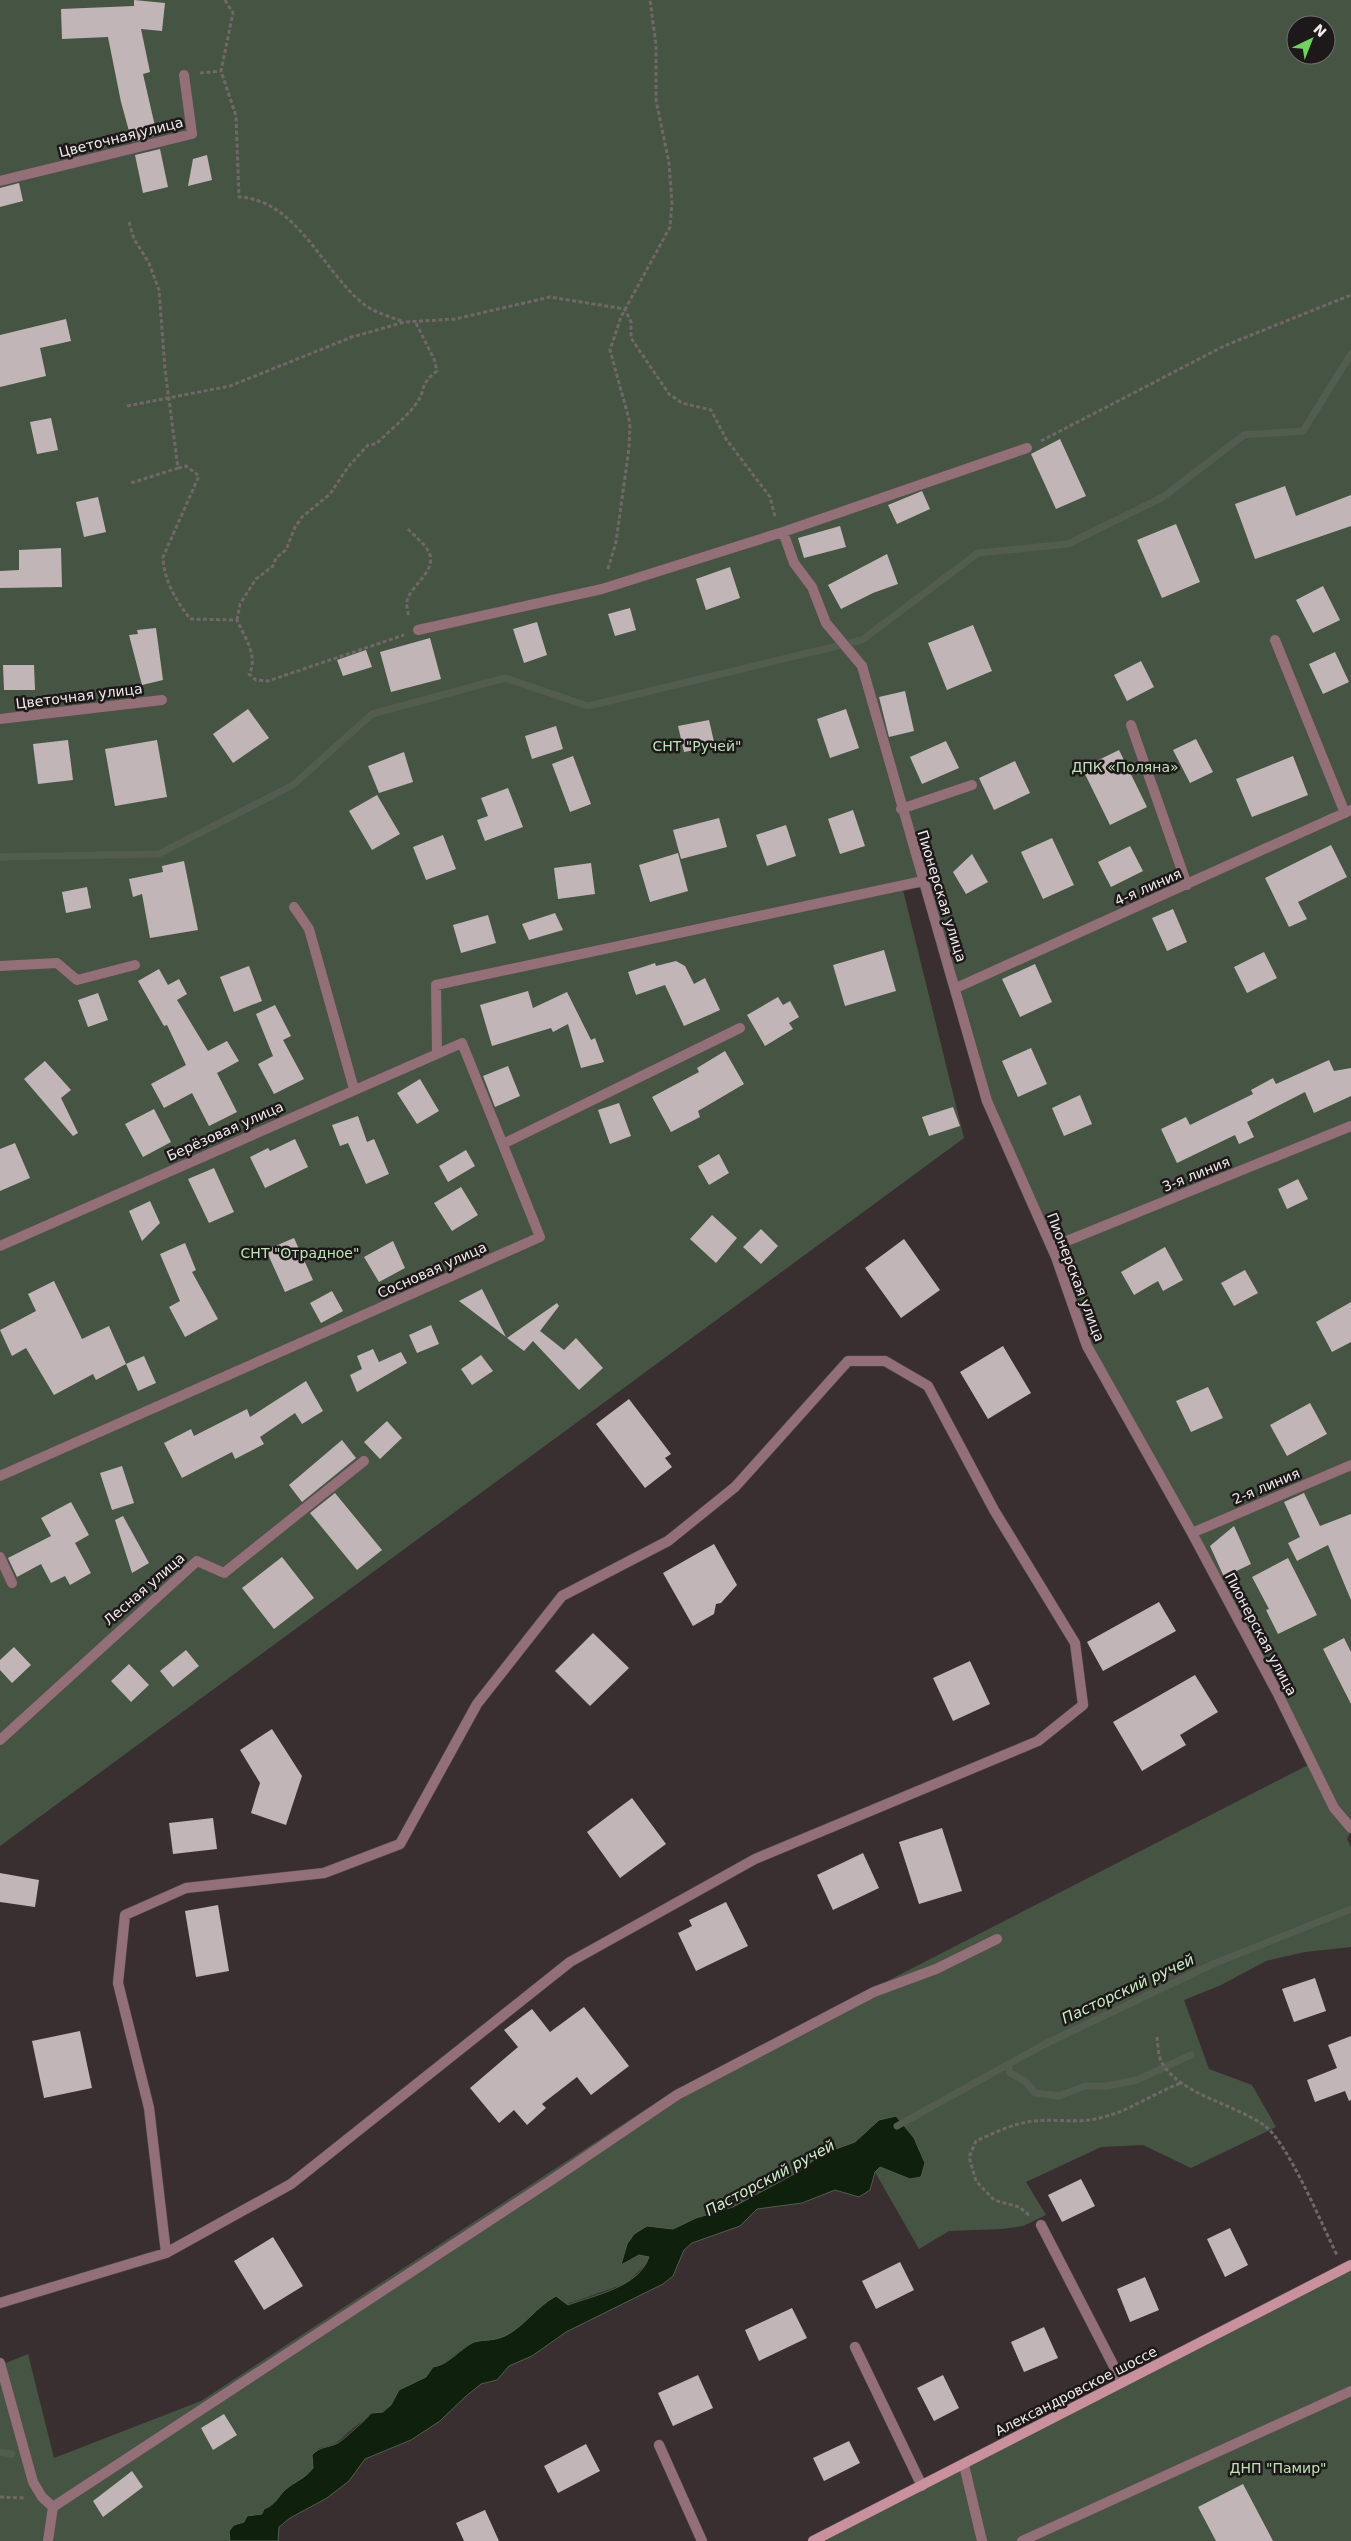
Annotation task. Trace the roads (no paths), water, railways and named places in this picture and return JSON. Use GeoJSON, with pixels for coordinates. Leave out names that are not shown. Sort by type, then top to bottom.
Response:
{"type":"FeatureCollection","features":[{"type":"Feature","properties":{"kind":"street","name":"Цветочная улица"},"geometry":{"type":"LineString","coordinates":[[0,181],[192,134],[184,75]]}},
{"type":"Feature","properties":{"kind":"street"},"geometry":{"type":"LineString","coordinates":[[415,631],[602,589],[783,532],[1027,448]]}},
{"type":"Feature","properties":{"kind":"street","name":"Пионерская улица"},"geometry":{"type":"LineString","coordinates":[[783,532],[794,563],[812,587],[826,624],[862,666],[901,809],[956,988],[987,1100],[1052,1247],[1087,1346],[1192,1532],[1278,1694],[1334,1808],[1351,1828]]}},
{"type":"Feature","properties":{"kind":"street"},"geometry":{"type":"LineString","coordinates":[[1275,640],[1348,812]]}},
{"type":"Feature","properties":{"kind":"street","name":"Цветочная улица"},"geometry":{"type":"LineString","coordinates":[[0,719],[162,700]]}},
{"type":"Feature","properties":{"kind":"street"},"geometry":{"type":"LineString","coordinates":[[1131,725],[1187,885]]}},
{"type":"Feature","properties":{"kind":"street"},"geometry":{"type":"LineString","coordinates":[[901,809],[972,785]]}},
{"type":"Feature","properties":{"kind":"street","name":"4-я линия"},"geometry":{"type":"LineString","coordinates":[[956,988],[1348,812]]}},
{"type":"Feature","properties":{"kind":"street"},"geometry":{"type":"LineString","coordinates":[[437,1054],[436,985],[923,881]]}},
{"type":"Feature","properties":{"kind":"street"},"geometry":{"type":"LineString","coordinates":[[294,907],[309,929],[354,1089]]}},
{"type":"Feature","properties":{"kind":"street"},"geometry":{"type":"LineString","coordinates":[[0,966],[57,962],[77,980],[135,965]]}},
{"type":"Feature","properties":{"kind":"street"},"geometry":{"type":"LineString","coordinates":[[502,1144],[740,1028]]}},
{"type":"Feature","properties":{"kind":"street","name":"Берёзовая улица"},"geometry":{"type":"LineString","coordinates":[[0,1246],[462,1043],[502,1144]]}},
{"type":"Feature","properties":{"kind":"street","name":"3-я линия"},"geometry":{"type":"LineString","coordinates":[[1052,1247],[1351,1126]]}},
{"type":"Feature","properties":{"kind":"street","name":"Сосновая улица"},"geometry":{"type":"LineString","coordinates":[[0,1476],[540,1237],[502,1144]]}},
{"type":"Feature","properties":{"kind":"street"},"geometry":{"type":"LineString","coordinates":[[0,2303],[166,2253],[291,2184],[570,1962],[754,1859],[1038,1741],[1082,1705],[1075,1643],[994,1510],[928,1386],[885,1361],[848,1361],[734,1487],[668,1541],[562,1596],[477,1704],[400,1844],[324,1874],[186,1888],[125,1915],[118,1982],[149,2108],[166,2253]]}},
{"type":"Feature","properties":{"kind":"street","name":"Лесная улица"},"geometry":{"type":"LineString","coordinates":[[0,1740],[197,1561],[224,1573],[364,1461]]}},
{"type":"Feature","properties":{"kind":"street","name":"2-я линия"},"geometry":{"type":"LineString","coordinates":[[1192,1532],[1351,1465]]}},
{"type":"Feature","properties":{"kind":"street"},"geometry":{"type":"LineString","coordinates":[[0,1557],[12,1583]]}},
{"type":"Feature","properties":{"kind":"street"},"geometry":{"type":"LineString","coordinates":[[52,2507],[513,2205],[677,2095],[874,1992],[936,1969],[997,1939]]}},
{"type":"Feature","properties":{"kind":"street"},"geometry":{"type":"LineString","coordinates":[[1041,2225],[1122,2382]]}},
{"type":"Feature","properties":{"kind":"street","name":"Александровское шоссе"},"geometry":{"type":"LineString","coordinates":[[814,2541],[1347,2267]]}},
{"type":"Feature","properties":{"kind":"street"},"geometry":{"type":"LineString","coordinates":[[854,2346],[922,2486]]}},
{"type":"Feature","properties":{"kind":"street"},"geometry":{"type":"LineString","coordinates":[[0,2363],[34,2482],[42,2497],[52,2507]]}},
{"type":"Feature","properties":{"kind":"street"},"geometry":{"type":"LineString","coordinates":[[1022,2541],[1033,2539],[1351,2391]]}},
{"type":"Feature","properties":{"kind":"street"},"geometry":{"type":"LineString","coordinates":[[659,2445],[702,2541]]}},
{"type":"Feature","properties":{"kind":"street"},"geometry":{"type":"LineString","coordinates":[[964,2465],[982,2541]]}},
{"type":"Feature","properties":{"kind":"street"},"geometry":{"type":"LineString","coordinates":[[48,2541],[52,2507]]}},
{"type":"Feature","properties":{"kind":"waterway"},"geometry":{"type":"LineString","coordinates":[[0,857],[159,854],[293,785],[372,714],[505,678],[588,706],[862,640],[978,553],[1068,544],[1163,497],[1244,435],[1303,431],[1351,354]]}},
{"type":"Feature","properties":{"kind":"waterway","name":"Пасторский ручей"},"geometry":{"type":"LineString","coordinates":[[897,2126],[1045,2044],[1213,1964],[1351,1909]]}},
{"type":"Feature","properties":{"kind":"waterway"},"geometry":{"type":"LineString","coordinates":[[1008,2064],[1010,2073],[1025,2081],[1035,2093],[1059,2096],[1085,2086],[1107,2086],[1137,2080],[1191,2055]]}},
{"type":"Feature","properties":{"kind":"waterway"},"geometry":{"type":"LineString","coordinates":[[0,2452],[12,2454]]}},
{"type":"Feature","properties":{"kind":"park label","name":"СНТ \"Ручей\""},"geometry":{"type":"Point","coordinates":[697,746]}},
{"type":"Feature","properties":{"kind":"park label","name":"ДПК «Поляна»"},"geometry":{"type":"Point","coordinates":[1125,767]}},
{"type":"Feature","properties":{"kind":"park label","name":"СНТ \"Отрадное\""},"geometry":{"type":"Point","coordinates":[300,1253]}},
{"type":"Feature","properties":{"kind":"park label","name":"ДНП \"Памир\""},"geometry":{"type":"Point","coordinates":[1278,2468]}}]}
